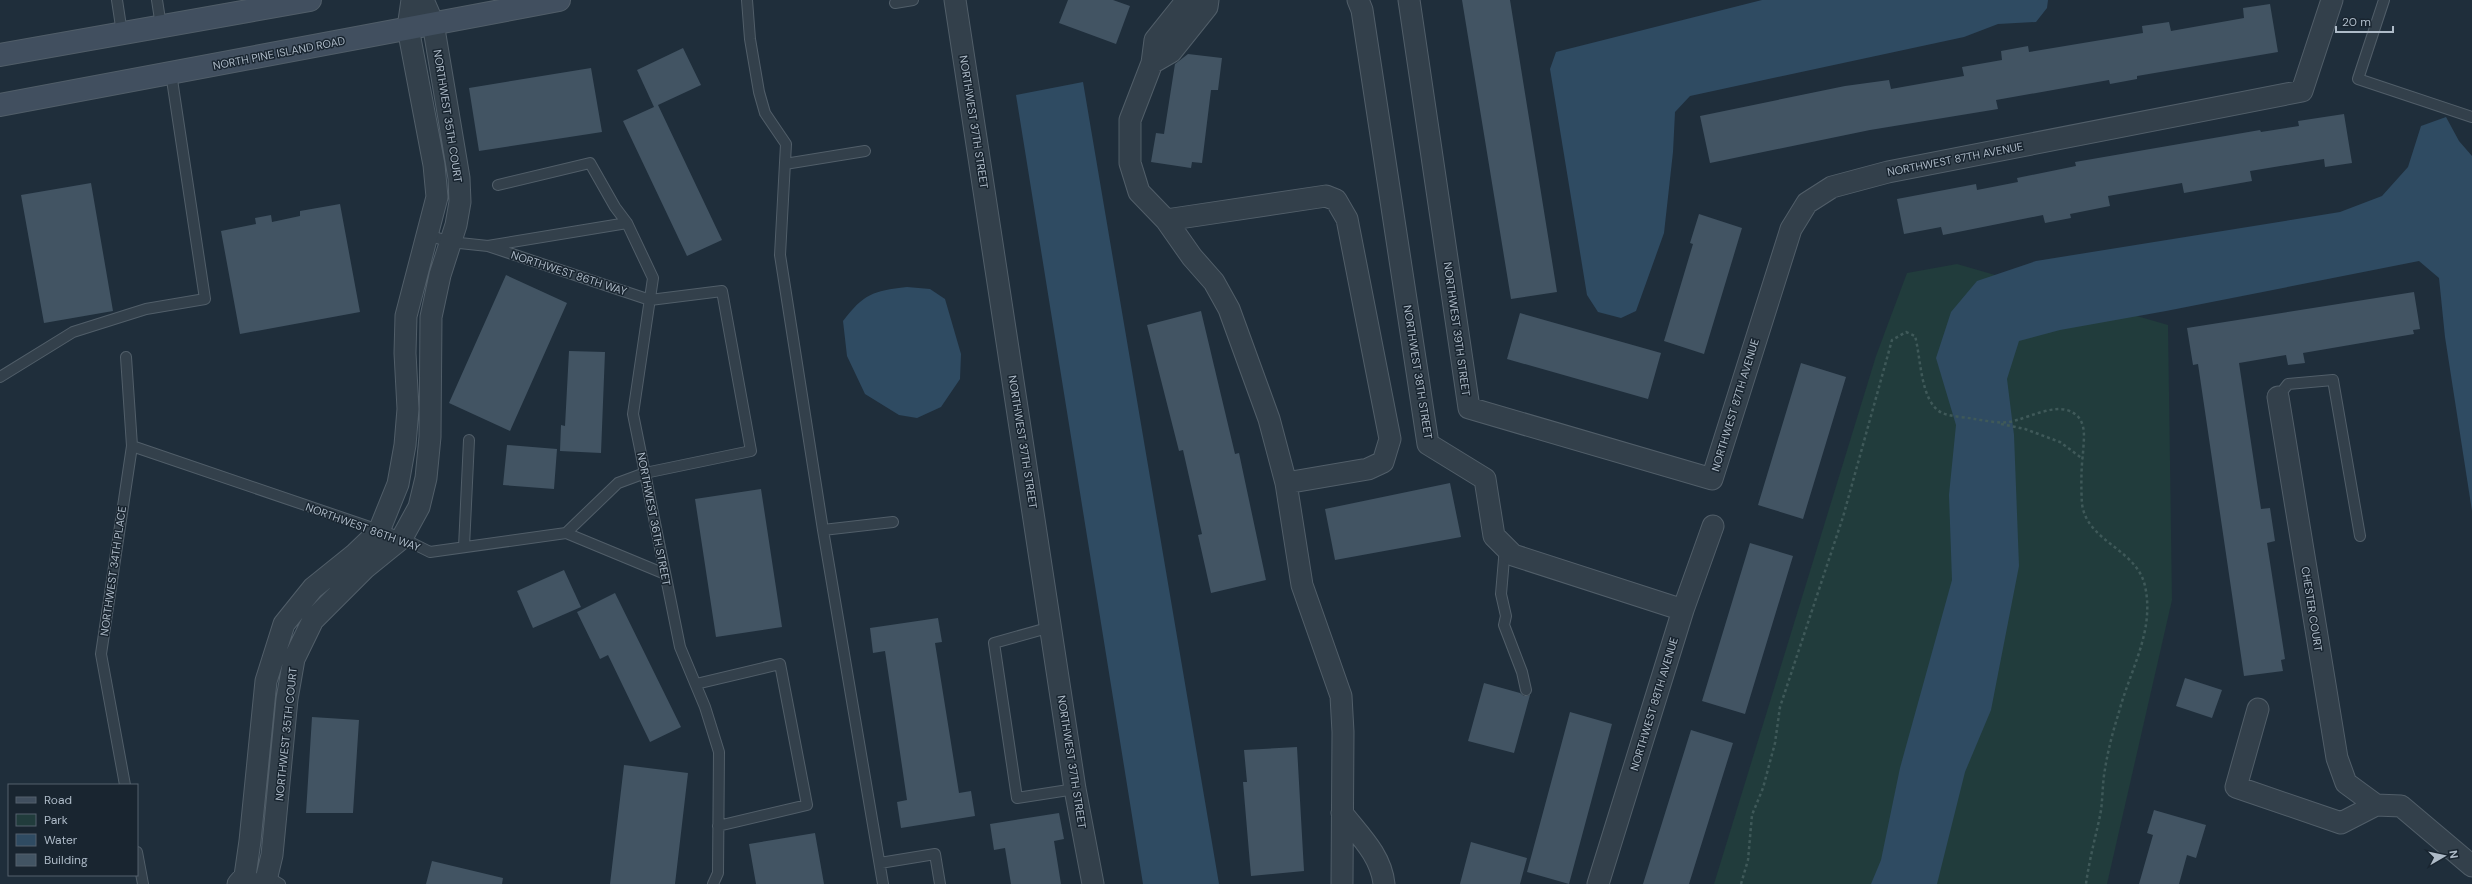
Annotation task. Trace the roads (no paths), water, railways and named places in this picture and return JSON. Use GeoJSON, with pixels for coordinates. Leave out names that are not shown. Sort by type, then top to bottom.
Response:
{"type":"FeatureCollection","features":[{"type":"Feature","properties":{"kind":"main road"},"geometry":{"type":"LineString","coordinates":[[0,55],[310,0]]}},
{"type":"Feature","properties":{"kind":"main road","name":"NORTH PINE ISLAND ROAD"},"geometry":{"type":"LineString","coordinates":[[0,105],[559,0]]}},
{"type":"Feature","properties":{"kind":"street","name":"NORTHWEST 35TH COURT"},"geometry":{"type":"LineString","coordinates":[[258,881],[250,841],[266,681],[284,624],[313,588],[354,555],[379,531],[398,484],[405,445],[408,408],[405,353],[406,316],[437,197],[434,165],[408,28],[412,0]]}},
{"type":"Feature","properties":{"kind":"street","name":"NORTHWEST 35TH COURT"},"geometry":{"type":"LineString","coordinates":[[258,881],[272,855],[287,699],[294,660],[313,620],[365,568],[402,538],[419,506],[426,478],[432,402],[429,344],[431,318],[440,275],[460,202],[459,178],[433,23],[423,0]]}},
{"type":"Feature","properties":{"kind":"street","name":"NORTHWEST 37TH STREET"},"geometry":{"type":"LineString","coordinates":[[955,0],[1075,789],[1093,884]]}},
{"type":"Feature","properties":{"kind":"street"},"geometry":{"type":"LineString","coordinates":[[1188,0],[1155,40],[1152,63],[1130,120],[1130,163],[1139,192],[1166,220],[1192,256],[1214,282],[1229,309],[1269,419],[1286,483],[1302,584],[1341,696],[1344,732],[1342,884]]}},
{"type":"Feature","properties":{"kind":"street"},"geometry":{"type":"LineString","coordinates":[[1152,63],[1171,52],[1207,7],[1208,0]]}},
{"type":"Feature","properties":{"kind":"street","name":"NORTHWEST 38TH STREET"},"geometry":{"type":"LineString","coordinates":[[1358,0],[1363,18],[1428,444],[1485,480],[1494,536],[1513,555],[1683,610]]}},
{"type":"Feature","properties":{"kind":"street","name":"NORTHWEST 39TH STREET"},"geometry":{"type":"LineString","coordinates":[[1409,0],[1469,408],[1712,479]]}},
{"type":"Feature","properties":{"kind":"street","name":"NORTHWEST 87TH AVENUE"},"geometry":{"type":"LineString","coordinates":[[1712,479],[1791,229],[1806,203],[1832,187],[1888,172],[2302,91],[2332,0]]}},
{"type":"Feature","properties":{"kind":"street"},"geometry":{"type":"LineString","coordinates":[[1166,220],[1326,196],[1336,200],[1347,220],[1390,439],[1383,462],[1368,469],[1286,483]]}},
{"type":"Feature","properties":{"kind":"street","name":"CHESTER COURT"},"geometry":{"type":"LineString","coordinates":[[2278,397],[2337,758],[2346,783],[2376,805]]}},
{"type":"Feature","properties":{"kind":"street","name":"NORTHWEST 88TH AVENUE"},"geometry":{"type":"LineString","coordinates":[[1598,884],[1683,610],[1713,526]]}},
{"type":"Feature","properties":{"kind":"street"},"geometry":{"type":"LineString","coordinates":[[2258,709],[2236,787],[2341,823],[2376,805],[2401,806],[2472,866]]}},
{"type":"Feature","properties":{"kind":"street"},"geometry":{"type":"LineString","coordinates":[[1342,813],[1373,852],[1383,869],[1384,884]]}},
{"type":"Feature","properties":{"kind":"lane"},"geometry":{"type":"LineString","coordinates":[[117,0],[122,33]]}},
{"type":"Feature","properties":{"kind":"lane"},"geometry":{"type":"LineString","coordinates":[[156,0],[161,26]]}},
{"type":"Feature","properties":{"kind":"lane"},"geometry":{"type":"LineString","coordinates":[[747,0],[750,39],[759,92],[765,113],[786,144],[780,255],[823,530],[884,884]]}},
{"type":"Feature","properties":{"kind":"lane"},"geometry":{"type":"LineString","coordinates":[[895,3],[913,0]]}},
{"type":"Feature","properties":{"kind":"lane"},"geometry":{"type":"LineString","coordinates":[[2384,0],[2358,79],[2472,117]]}},
{"type":"Feature","properties":{"kind":"lane"},"geometry":{"type":"LineString","coordinates":[[0,377],[73,332],[146,309],[205,298],[171,73]]}},
{"type":"Feature","properties":{"kind":"lane"},"geometry":{"type":"LineString","coordinates":[[785,164],[865,151]]}},
{"type":"Feature","properties":{"kind":"lane","name":"NORTHWEST 36TH STREET"},"geometry":{"type":"LineString","coordinates":[[498,185],[590,163],[615,207],[627,223],[653,278],[633,414],[680,647],[696,684],[719,752],[718,873],[713,884]]}},
{"type":"Feature","properties":{"kind":"lane"},"geometry":{"type":"LineString","coordinates":[[428,235],[450,242],[488,246],[627,223]]}},
{"type":"Feature","properties":{"kind":"lane","name":"NORTHWEST 86TH WAY"},"geometry":{"type":"LineString","coordinates":[[488,246],[650,300]]}},
{"type":"Feature","properties":{"kind":"lane"},"geometry":{"type":"LineString","coordinates":[[650,300],[722,291],[751,451],[645,473],[618,483],[566,533],[665,574]]}},
{"type":"Feature","properties":{"kind":"lane","name":"NORTHWEST 34TH PLACE"},"geometry":{"type":"LineString","coordinates":[[125,784],[101,654],[132,446],[126,357]]}},
{"type":"Feature","properties":{"kind":"lane"},"geometry":{"type":"LineString","coordinates":[[2278,397],[2288,384],[2333,380],[2360,536]]}},
{"type":"Feature","properties":{"kind":"lane"},"geometry":{"type":"LineString","coordinates":[[464,547],[469,440]]}},
{"type":"Feature","properties":{"kind":"lane","name":"NORTHWEST 86TH WAY"},"geometry":{"type":"LineString","coordinates":[[132,446],[402,538],[430,552],[566,533]]}},
{"type":"Feature","properties":{"kind":"lane"},"geometry":{"type":"LineString","coordinates":[[823,530],[893,522]]}},
{"type":"Feature","properties":{"kind":"lane"},"geometry":{"type":"LineString","coordinates":[[1505,547],[1501,594],[1506,616],[1504,626],[1522,672],[1526,690]]}},
{"type":"Feature","properties":{"kind":"lane"},"geometry":{"type":"LineString","coordinates":[[1051,627],[994,643],[1017,798],[1075,789]]}},
{"type":"Feature","properties":{"kind":"lane"},"geometry":{"type":"LineString","coordinates":[[696,684],[780,664],[807,805],[718,826]]}},
{"type":"Feature","properties":{"kind":"lane"},"geometry":{"type":"LineString","coordinates":[[880,863],[935,854],[940,884]]}},
{"type":"Feature","properties":{"kind":"lane"},"geometry":{"type":"LineString","coordinates":[[138,857],[143,884]]}},
{"type":"Feature","properties":{"kind":"water"},"geometry":{"type":"Polygon","coordinates":[[[1762,0],[2048,0],[2047,8],[2036,22],[1998,24],[1964,37],[1690,96],[1675,112],[1673,152],[1664,233],[1636,311],[1621,318],[1598,312],[1587,295],[1550,69],[1556,52],[1762,0]]]}},
{"type":"Feature","properties":{"kind":"water"},"geometry":{"type":"Polygon","coordinates":[[[1083,82],[1219,884],[1143,884],[1016,95],[1083,82]]]}},
{"type":"Feature","properties":{"kind":"water"},"geometry":{"type":"Polygon","coordinates":[[[2446,117],[2459,141],[2472,156],[2472,511],[2445,337],[2439,278],[2419,261],[2166,311],[2060,330],[2019,341],[2007,379],[2014,435],[2019,566],[1991,710],[1965,772],[1937,884],[1871,884],[1881,860],[1900,768],[1952,580],[1949,495],[1956,425],[1936,358],[1951,312],[1977,281],[2036,261],[2340,212],[2382,196],[2408,167],[2421,126],[2446,117]]]}},
{"type":"Feature","properties":{"kind":"water"},"geometry":{"type":"Polygon","coordinates":[[[907,287],[930,289],[945,299],[961,354],[960,379],[941,407],[917,418],[899,415],[865,394],[847,356],[843,321],[863,299],[870,295],[885,290],[907,287]]]}}]}
